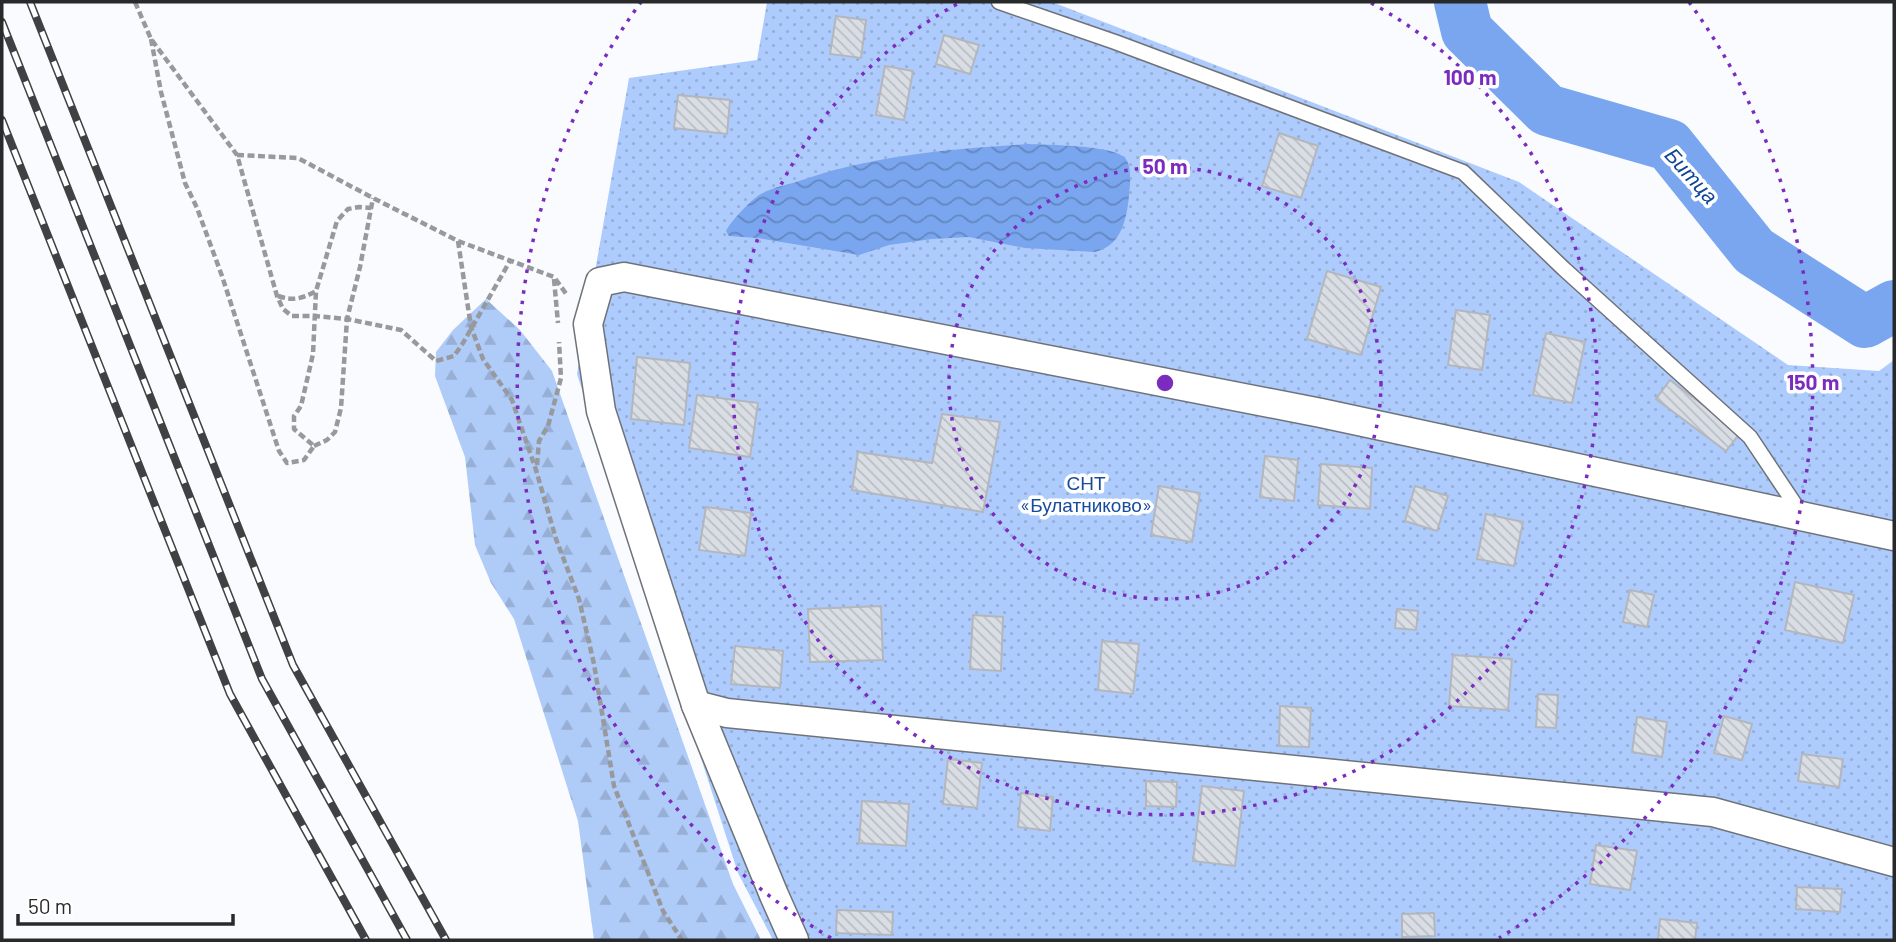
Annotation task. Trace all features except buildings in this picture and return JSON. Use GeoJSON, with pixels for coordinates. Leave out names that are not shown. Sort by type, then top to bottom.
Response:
{"type":"FeatureCollection","features":[{"type":"Feature","properties":{"kind":"street"},"geometry":{"type":"LineString","coordinates":[[794,940],[696,705],[601,411],[588,324],[600,282],[624,277],[1321,413],[1894,536]]}},
{"type":"Feature","properties":{"kind":"street"},"geometry":{"type":"LineString","coordinates":[[696,705],[727,713],[1713,812],[1894,862]]}},
{"type":"Feature","properties":{"kind":"lane"},"geometry":{"type":"LineString","coordinates":[[999,2],[1128,47],[1463,172],[1564,269],[1750,437],[1802,516]]}},
{"type":"Feature","properties":{"kind":"path"},"geometry":{"type":"LineString","coordinates":[[135,2],[151,39],[161,92],[186,183],[222,276],[279,451],[287,463],[304,460],[314,446],[327,440],[335,432],[341,408],[347,319],[373,198]]}},
{"type":"Feature","properties":{"kind":"path"},"geometry":{"type":"LineString","coordinates":[[151,39],[237,155],[277,296],[283,309],[292,317],[347,319],[401,330],[436,361],[454,356],[510,261]]}},
{"type":"Feature","properties":{"kind":"path"},"geometry":{"type":"LineString","coordinates":[[237,155],[298,158],[458,241],[554,277],[588,324]]}},
{"type":"Feature","properties":{"kind":"path"},"geometry":{"type":"LineString","coordinates":[[314,446],[294,429],[294,416],[301,405],[313,354],[316,291],[337,221],[348,209],[370,208]]}},
{"type":"Feature","properties":{"kind":"path"},"geometry":{"type":"LineString","coordinates":[[458,241],[471,327],[483,359],[512,400],[556,539],[579,599],[594,664],[614,786],[663,911],[682,940]]}},
{"type":"Feature","properties":{"kind":"path"},"geometry":{"type":"LineString","coordinates":[[536,470],[539,441],[548,426],[561,378],[554,277]]}},
{"type":"Feature","properties":{"kind":"path"},"geometry":{"type":"LineString","coordinates":[[277,296],[291,300],[304,298],[316,291]]}},
{"type":"Feature","properties":{"kind":"green space","name":"СНТ «Булатниково»"},"geometry":{"type":"Polygon","coordinates":[[[767,2],[1052,2],[1519,182],[1788,365],[1879,371],[1894,360],[1894,940],[773,940],[738,873],[577,374],[629,78],[757,60],[767,2]]]}},
{"type":"Feature","properties":{"kind":"green space"},"geometry":{"type":"Polygon","coordinates":[[[486,299],[520,330],[552,371],[733,884],[761,940],[594,940],[578,821],[514,619],[491,583],[475,545],[465,457],[435,376],[436,352],[453,330],[486,299]]]}},
{"type":"Feature","properties":{"kind":"water"},"geometry":{"type":"Polygon","coordinates":[[[1028,144],[1108,150],[1125,158],[1130,174],[1128,204],[1123,225],[1113,242],[1095,252],[1025,248],[969,237],[889,245],[859,255],[758,238],[729,236],[726,231],[732,221],[759,195],[827,172],[883,159],[1028,144]]]}},
{"type":"Feature","properties":{"kind":"waterway","name":"Битца"},"geometry":{"type":"LineString","coordinates":[[1460,2],[1467,31],[1547,110],[1669,145],[1754,251],[1865,322],[1894,306]]}},
{"type":"Feature","properties":{"kind":"railway"},"geometry":{"type":"LineString","coordinates":[[30,2],[293,665],[446,940]]}},
{"type":"Feature","properties":{"kind":"railway"},"geometry":{"type":"LineString","coordinates":[[2,22],[262,679],[407,940]]}},
{"type":"Feature","properties":{"kind":"railway"},"geometry":{"type":"LineString","coordinates":[[2,120],[230,694],[366,940]]}}]}
